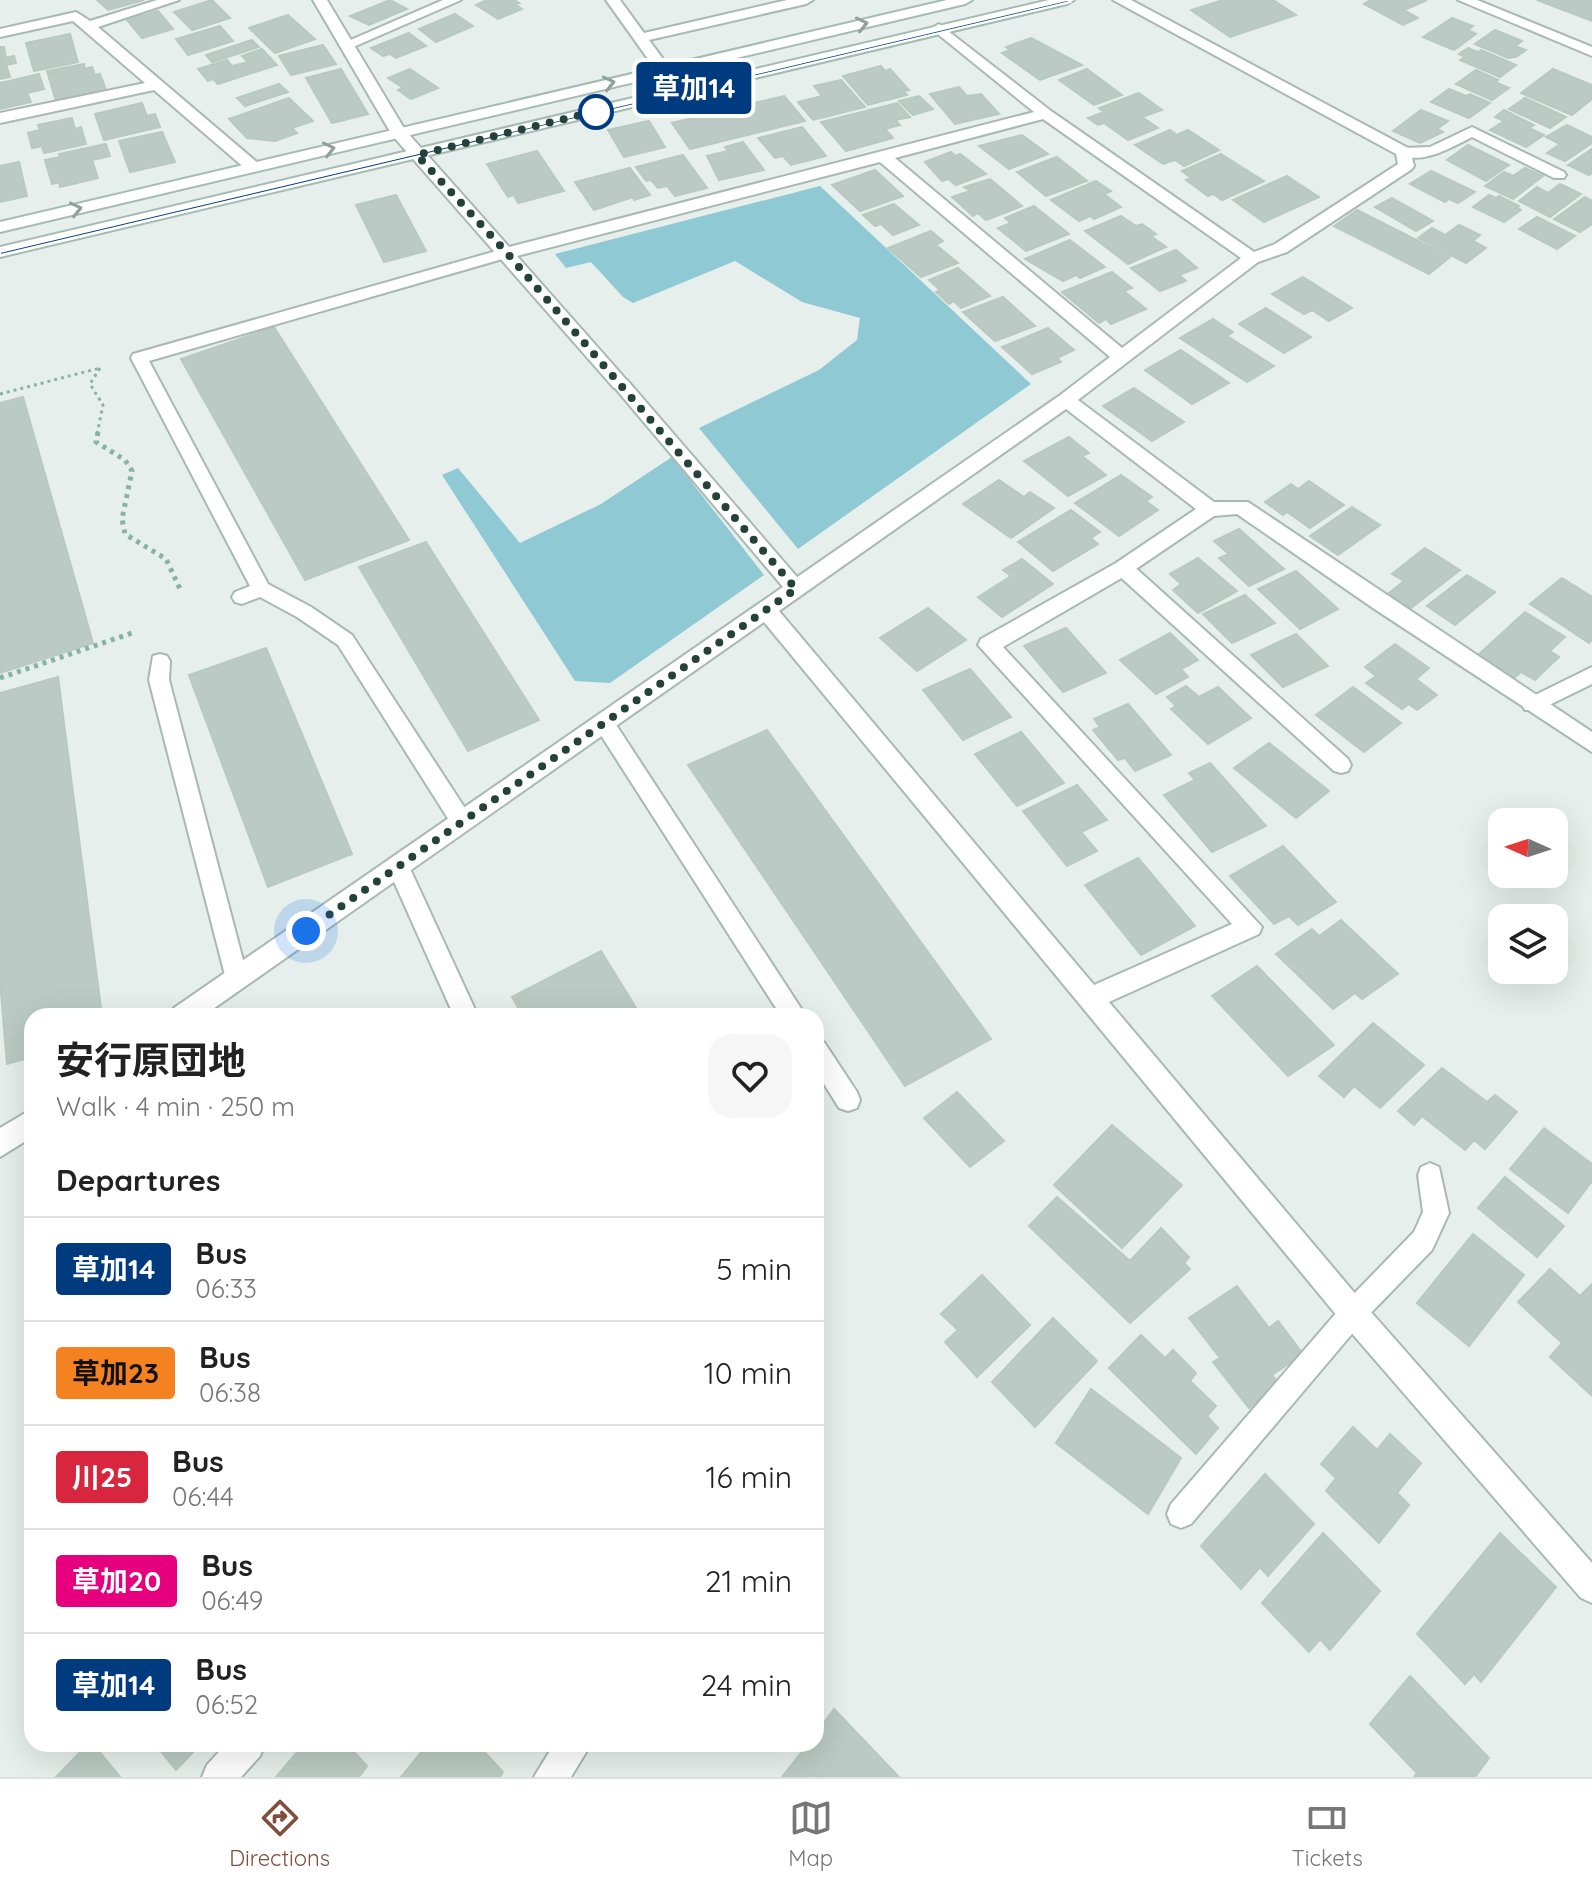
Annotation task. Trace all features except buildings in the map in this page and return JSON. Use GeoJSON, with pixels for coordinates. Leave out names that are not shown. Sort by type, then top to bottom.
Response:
{"type":"FeatureCollection","features":[{"type":"Feature","properties":{"kind":"street"},"geometry":{"type":"LineString","coordinates":[[88,26],[172,0]]}},
{"type":"Feature","properties":{"kind":"street"},"geometry":{"type":"LineString","coordinates":[[320,0],[398,132],[621,384]]}},
{"type":"Feature","properties":{"kind":"street"},"geometry":{"type":"LineString","coordinates":[[639,38],[806,0]]}},
{"type":"Feature","properties":{"kind":"street"},"geometry":{"type":"LineString","coordinates":[[0,227],[965,0]]}},
{"type":"Feature","properties":{"kind":"street"},"geometry":{"type":"LineString","coordinates":[[0,252],[1067,0]]}},
{"type":"Feature","properties":{"kind":"street"},"geometry":{"type":"LineString","coordinates":[[195,1008],[1066,400],[1252,258],[1281,248],[1406,166],[1404,152],[1120,0]]}},
{"type":"Feature","properties":{"kind":"street"},"geometry":{"type":"LineString","coordinates":[[1465,0],[1592,52]]}},
{"type":"Feature","properties":{"kind":"street"},"geometry":{"type":"LineString","coordinates":[[615,1],[663,70]]}},
{"type":"Feature","properties":{"kind":"street"},"geometry":{"type":"LineString","coordinates":[[0,33],[76,16],[253,167]]}},
{"type":"Feature","properties":{"kind":"street"},"geometry":{"type":"LineString","coordinates":[[939,28],[1046,114],[1252,258]]}},
{"type":"Feature","properties":{"kind":"street"},"geometry":{"type":"LineString","coordinates":[[0,118],[157,85]]}},
{"type":"Feature","properties":{"kind":"street"},"geometry":{"type":"LineString","coordinates":[[507,253],[1046,114]]}},
{"type":"Feature","properties":{"kind":"street"},"geometry":{"type":"LineString","coordinates":[[882,155],[1120,356]]}},
{"type":"Feature","properties":{"kind":"street"},"geometry":{"type":"LineString","coordinates":[[1066,400],[1210,509]]}},
{"type":"Feature","properties":{"kind":"street"},"geometry":{"type":"LineString","coordinates":[[1091,998],[1250,927],[989,645],[1123,568],[1210,509],[1241,507],[1592,743]]}},
{"type":"Feature","properties":{"kind":"street"},"geometry":{"type":"LineString","coordinates":[[766,610],[1353,1313],[1592,1587]]}},
{"type":"Feature","properties":{"kind":"street"},"geometry":{"type":"LineString","coordinates":[[0,1144],[24,1127]]}},
{"type":"Feature","properties":{"kind":"street"},"geometry":{"type":"LineString","coordinates":[[219,1777],[241,1752]]}},
{"type":"Feature","properties":{"kind":"street"},"geometry":{"type":"LineString","coordinates":[[551,1777],[568,1752]]}},
{"type":"Feature","properties":{"kind":"lane"},"geometry":{"type":"LineString","coordinates":[[346,45],[454,0]]}},
{"type":"Feature","properties":{"kind":"lane"},"geometry":{"type":"LineString","coordinates":[[1404,152],[1433,151],[1472,131],[1559,175]]}},
{"type":"Feature","properties":{"kind":"lane"},"geometry":{"type":"LineString","coordinates":[[462,822],[345,640],[304,612],[251,593],[139,358],[507,253]]}},
{"type":"Feature","properties":{"kind":"lane"},"geometry":{"type":"LineString","coordinates":[[621,384],[796,589]]}},
{"type":"Feature","properties":{"kind":"lane"},"geometry":{"type":"LineString","coordinates":[[1123,568],[1341,765]]}},
{"type":"Feature","properties":{"kind":"lane"},"geometry":{"type":"LineString","coordinates":[[160,661],[159,680],[237,979]]}},
{"type":"Feature","properties":{"kind":"lane"},"geometry":{"type":"LineString","coordinates":[[1532,705],[1592,675]]}},
{"type":"Feature","properties":{"kind":"lane"},"geometry":{"type":"LineString","coordinates":[[604,723],[789,1008]]}},
{"type":"Feature","properties":{"kind":"lane"},"geometry":{"type":"LineString","coordinates":[[398,866],[462,1008]]}},
{"type":"Feature","properties":{"kind":"lane"},"geometry":{"type":"LineString","coordinates":[[824,1062],[848,1100]]}},
{"type":"Feature","properties":{"kind":"lane"},"geometry":{"type":"LineString","coordinates":[[1181,1514],[1353,1313],[1423,1241],[1436,1213],[1430,1175]]}},
{"type":"Feature","properties":{"kind":"path"},"geometry":{"type":"LineString","coordinates":[[0,394],[139,358]]}},
{"type":"Feature","properties":{"kind":"path"},"geometry":{"type":"LineString","coordinates":[[100,368],[90,384],[103,405],[96,442],[126,459],[133,469],[134,479],[122,514],[122,528],[127,538],[161,555],[172,566],[180,589]]}},
{"type":"Feature","properties":{"kind":"path"},"geometry":{"type":"LineString","coordinates":[[0,678],[132,633]]}},
{"type":"Feature","properties":{"kind":"water"},"geometry":{"type":"Polygon","coordinates":[[[820,186],[1031,384],[798,549],[699,428],[819,370],[857,340],[860,318],[802,302],[735,261],[633,303],[623,297],[591,262],[566,268],[555,254],[820,186]]]}},
{"type":"Feature","properties":{"kind":"water"},"geometry":{"type":"Polygon","coordinates":[[[672,457],[764,575],[610,683],[575,681],[442,475],[458,468],[520,543],[601,504],[672,457]]]}},
{"type":"Feature","properties":{"kind":"bus line","name":"草加14"},"geometry":{"type":"LineString","coordinates":[[0,252],[1067,0]]}},
{"type":"Feature","properties":{"kind":"route"},"geometry":{"type":"LineString","coordinates":[[306,931],[796,589],[507,253],[417,155],[601,110],[596,112]]}}]}
